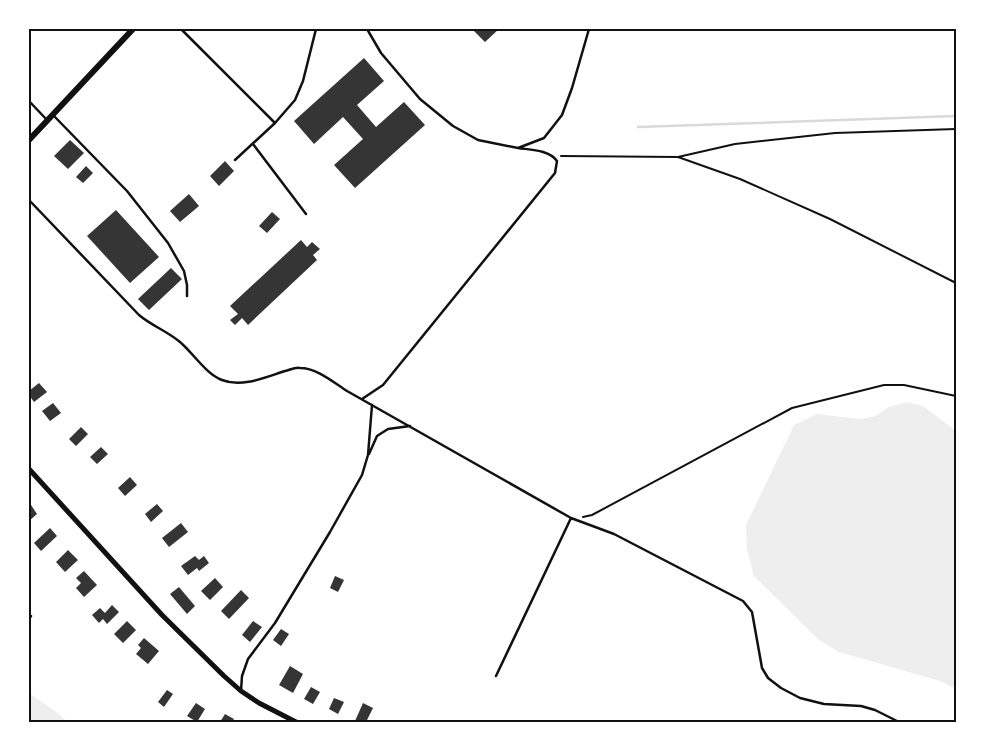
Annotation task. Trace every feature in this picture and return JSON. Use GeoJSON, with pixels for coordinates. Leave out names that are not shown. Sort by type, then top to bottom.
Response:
{"type":"FeatureCollection","features":[{"type":"Feature","properties":{"kind":"street"},"geometry":{"type":"LineString","coordinates":[[29,140],[133,29]]}},
{"type":"Feature","properties":{"kind":"street"},"geometry":{"type":"LineString","coordinates":[[29,469],[162,615],[224,676],[259,703],[296,722]]}},
{"type":"Feature","properties":{"kind":"lane"},"geometry":{"type":"LineString","coordinates":[[181,29],[275,123]]}},
{"type":"Feature","properties":{"kind":"lane"},"geometry":{"type":"LineString","coordinates":[[235,160],[275,123],[295,100],[303,81],[316,29]]}},
{"type":"Feature","properties":{"kind":"lane"},"geometry":{"type":"LineString","coordinates":[[362,399],[383,385],[555,173],[558,162],[553,156],[545,153],[478,140],[453,126],[420,99],[381,53],[367,29]]}},
{"type":"Feature","properties":{"kind":"lane"},"geometry":{"type":"LineString","coordinates":[[518,148],[544,138],[562,115],[572,88],[588,29]]}},
{"type":"Feature","properties":{"kind":"lane"},"geometry":{"type":"LineString","coordinates":[[29,101],[47,121]]}},
{"type":"Feature","properties":{"kind":"lane"},"geometry":{"type":"LineString","coordinates":[[53,114],[127,191],[168,243],[184,271],[187,296]]}},
{"type":"Feature","properties":{"kind":"lane"},"geometry":{"type":"LineString","coordinates":[[252,144],[306,214]]}},
{"type":"Feature","properties":{"kind":"lane"},"geometry":{"type":"LineString","coordinates":[[29,200],[139,316],[171,334],[211,373],[222,380],[248,382],[299,367],[325,376],[372,405],[571,518],[614,534],[743,601],[752,612],[762,668],[768,678],[781,688],[800,698],[824,704],[861,706],[875,710],[899,722]]}},
{"type":"Feature","properties":{"kind":"lane"},"geometry":{"type":"LineString","coordinates":[[368,456],[372,405]]}},
{"type":"Feature","properties":{"kind":"lane"},"geometry":{"type":"LineString","coordinates":[[241,690],[242,676],[248,660],[275,623],[330,532],[362,475],[377,436],[388,429],[410,426]]}},
{"type":"Feature","properties":{"kind":"lane"},"geometry":{"type":"LineString","coordinates":[[496,676],[571,518]]}},
{"type":"Feature","properties":{"kind":"path"},"geometry":{"type":"LineString","coordinates":[[553,156],[678,157],[735,144],[835,133],[956,129]]}},
{"type":"Feature","properties":{"kind":"path"},"geometry":{"type":"LineString","coordinates":[[678,157],[740,179],[830,219],[956,283]]}},
{"type":"Feature","properties":{"kind":"path"},"geometry":{"type":"LineString","coordinates":[[571,518],[592,515],[792,408],[884,385],[904,385],[956,396]]}},
{"type":"Feature","properties":{"kind":"shaded area"},"geometry":{"type":"Polygon","coordinates":[[[907,402],[923,406],[956,431],[956,689],[940,681],[839,652],[819,640],[754,576],[747,550],[746,525],[794,425],[817,414],[858,419],[873,417],[889,407],[907,402]]]}},
{"type":"Feature","properties":{"kind":"shaded area"},"geometry":{"type":"Polygon","coordinates":[[[29,693],[59,714],[67,722],[29,722],[29,693]]]}},
{"type":"Feature","properties":{"kind":"building"},"geometry":{"type":"Polygon","coordinates":[[[472,29],[499,29],[485,42],[472,29]]]}},
{"type":"Feature","properties":{"kind":"building"},"geometry":{"type":"Polygon","coordinates":[[[364,58],[384,81],[357,105],[376,127],[404,102],[425,125],[355,188],[334,165],[363,139],[343,117],[314,144],[294,121],[364,58]]]}},
{"type":"Feature","properties":{"kind":"building"},"geometry":{"type":"Polygon","coordinates":[[[70,140],[84,153],[68,169],[54,156],[70,140]]]}},
{"type":"Feature","properties":{"kind":"building"},"geometry":{"type":"Polygon","coordinates":[[[225,161],[234,171],[219,186],[210,176],[225,161]]]}},
{"type":"Feature","properties":{"kind":"building"},"geometry":{"type":"Polygon","coordinates":[[[86,166],[93,173],[83,183],[76,177],[86,166]]]}},
{"type":"Feature","properties":{"kind":"building"},"geometry":{"type":"Polygon","coordinates":[[[189,194],[199,206],[180,222],[170,211],[189,194]]]}},
{"type":"Feature","properties":{"kind":"building"},"geometry":{"type":"Polygon","coordinates":[[[116,210],[159,257],[130,283],[87,236],[116,210]]]}},
{"type":"Feature","properties":{"kind":"building"},"geometry":{"type":"Polygon","coordinates":[[[272,212],[280,219],[267,233],[259,226],[272,212]]]}},
{"type":"Feature","properties":{"kind":"building"},"geometry":{"type":"Polygon","coordinates":[[[301,240],[307,247],[312,242],[320,249],[313,255],[317,260],[248,325],[242,318],[235,325],[230,320],[238,314],[230,306],[301,240]]]}},
{"type":"Feature","properties":{"kind":"building"},"geometry":{"type":"Polygon","coordinates":[[[171,268],[182,279],[149,310],[138,299],[171,268]]]}},
{"type":"Feature","properties":{"kind":"building"},"geometry":{"type":"Polygon","coordinates":[[[39,383],[47,392],[34,402],[29,395],[29,391],[39,383]]]}},
{"type":"Feature","properties":{"kind":"building"},"geometry":{"type":"Polygon","coordinates":[[[53,403],[61,413],[50,421],[42,411],[53,403]]]}},
{"type":"Feature","properties":{"kind":"building"},"geometry":{"type":"Polygon","coordinates":[[[81,427],[88,434],[76,446],[69,439],[81,427]]]}},
{"type":"Feature","properties":{"kind":"building"},"geometry":{"type":"Polygon","coordinates":[[[101,447],[108,454],[97,464],[90,457],[101,447]]]}},
{"type":"Feature","properties":{"kind":"building"},"geometry":{"type":"Polygon","coordinates":[[[130,477],[137,485],[125,496],[118,488],[130,477]]]}},
{"type":"Feature","properties":{"kind":"building"},"geometry":{"type":"Polygon","coordinates":[[[157,504],[163,511],[151,522],[145,514],[157,504]]]}},
{"type":"Feature","properties":{"kind":"building"},"geometry":{"type":"Polygon","coordinates":[[[31,505],[37,514],[29,521],[29,506],[31,505]]]}},
{"type":"Feature","properties":{"kind":"building"},"geometry":{"type":"Polygon","coordinates":[[[181,523],[188,532],[169,547],[162,538],[181,523]]]}},
{"type":"Feature","properties":{"kind":"building"},"geometry":{"type":"Polygon","coordinates":[[[50,528],[57,536],[41,551],[34,543],[50,528]]]}},
{"type":"Feature","properties":{"kind":"building"},"geometry":{"type":"Polygon","coordinates":[[[68,550],[78,560],[65,572],[56,562],[68,550]]]}},
{"type":"Feature","properties":{"kind":"building"},"geometry":{"type":"Polygon","coordinates":[[[195,556],[199,560],[204,556],[209,563],[199,571],[197,568],[188,575],[181,566],[195,556]]]}},
{"type":"Feature","properties":{"kind":"building"},"geometry":{"type":"Polygon","coordinates":[[[84,571],[97,585],[84,597],[76,588],[81,583],[76,578],[84,571]]]}},
{"type":"Feature","properties":{"kind":"building"},"geometry":{"type":"Polygon","coordinates":[[[335,576],[344,580],[338,592],[330,588],[335,576]]]}},
{"type":"Feature","properties":{"kind":"building"},"geometry":{"type":"Polygon","coordinates":[[[215,578],[223,587],[210,600],[201,591],[215,578]]]}},
{"type":"Feature","properties":{"kind":"building"},"geometry":{"type":"Polygon","coordinates":[[[179,587],[195,606],[187,614],[170,594],[179,587]]]}},
{"type":"Feature","properties":{"kind":"building"},"geometry":{"type":"Polygon","coordinates":[[[241,590],[249,598],[229,619],[221,611],[241,590]]]}},
{"type":"Feature","properties":{"kind":"building"},"geometry":{"type":"Polygon","coordinates":[[[112,605],[119,612],[107,624],[103,619],[99,623],[92,615],[100,608],[105,613],[112,605]]]}},
{"type":"Feature","properties":{"kind":"building"},"geometry":{"type":"Polygon","coordinates":[[[127,621],[136,630],[123,643],[114,634],[127,621]]]}},
{"type":"Feature","properties":{"kind":"building"},"geometry":{"type":"Polygon","coordinates":[[[253,621],[262,627],[250,642],[242,635],[253,621]]]}},
{"type":"Feature","properties":{"kind":"building"},"geometry":{"type":"Polygon","coordinates":[[[281,629],[289,634],[281,646],[273,640],[281,629]]]}},
{"type":"Feature","properties":{"kind":"building"},"geometry":{"type":"Polygon","coordinates":[[[144,638],[159,651],[148,664],[136,654],[141,648],[138,645],[144,638]]]}},
{"type":"Feature","properties":{"kind":"building"},"geometry":{"type":"Polygon","coordinates":[[[290,666],[303,674],[293,693],[279,685],[290,666]]]}},
{"type":"Feature","properties":{"kind":"building"},"geometry":{"type":"Polygon","coordinates":[[[311,687],[320,692],[313,704],[304,699],[311,687]]]}},
{"type":"Feature","properties":{"kind":"building"},"geometry":{"type":"Polygon","coordinates":[[[167,690],[173,694],[164,707],[158,702],[167,690]]]}},
{"type":"Feature","properties":{"kind":"building"},"geometry":{"type":"Polygon","coordinates":[[[334,698],[344,702],[338,714],[329,709],[334,698]]]}},
{"type":"Feature","properties":{"kind":"building"},"geometry":{"type":"Polygon","coordinates":[[[196,703],[205,709],[197,722],[187,716],[196,703]]]}},
{"type":"Feature","properties":{"kind":"building"},"geometry":{"type":"Polygon","coordinates":[[[363,703],[373,708],[366,722],[355,721],[363,703]]]}},
{"type":"Feature","properties":{"kind":"building"},"geometry":{"type":"Polygon","coordinates":[[[225,714],[234,719],[232,722],[220,722],[225,714]]]}},
{"type":"Feature","properties":{"kind":"waterway"},"geometry":{"type":"LineString","coordinates":[[638,127],[956,116]]}}]}
